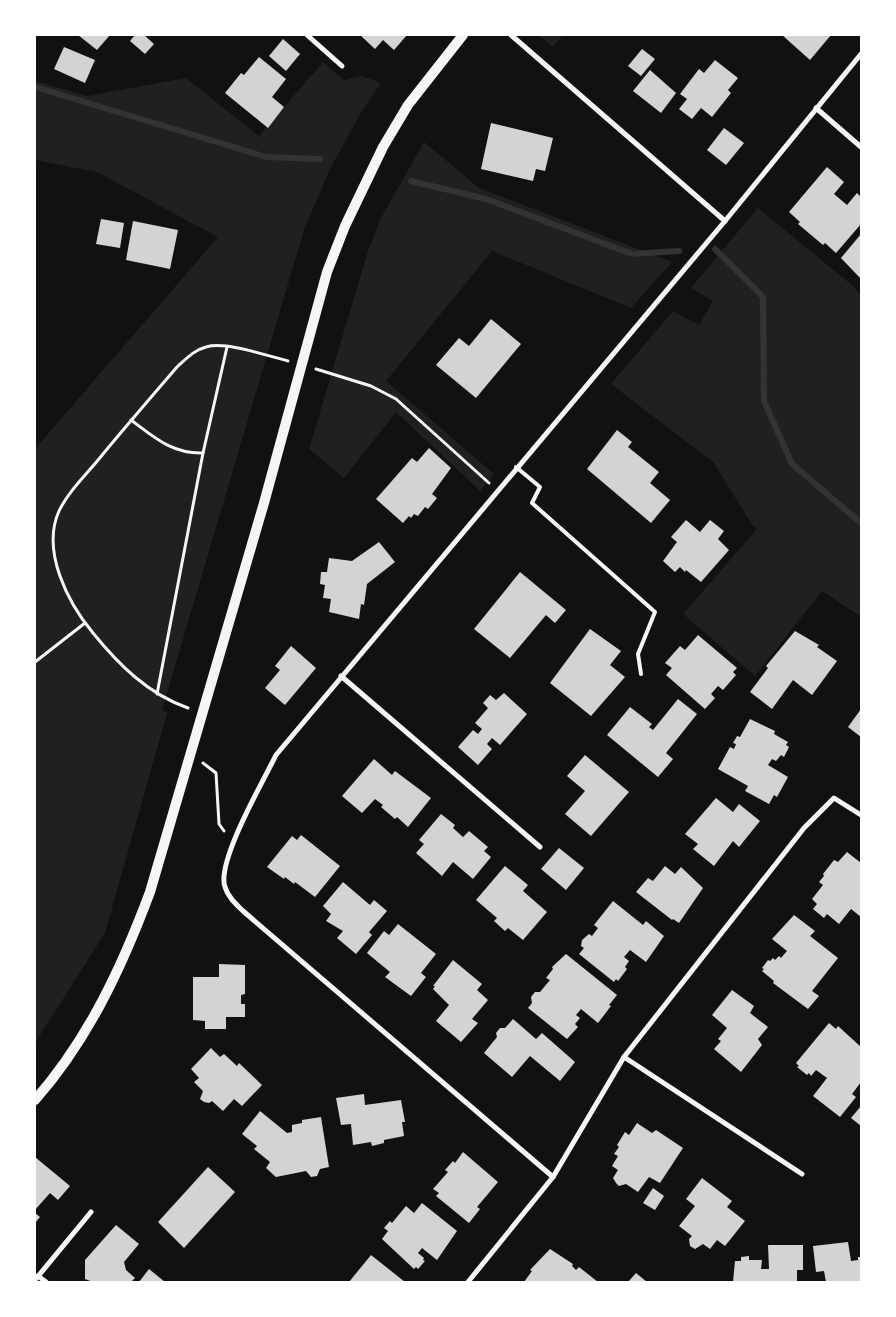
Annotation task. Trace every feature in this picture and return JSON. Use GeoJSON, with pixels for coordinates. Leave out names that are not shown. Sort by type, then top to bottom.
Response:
{"type":"FeatureCollection","features":[{"type":"Feature","properties":{"kind":"main road"},"geometry":{"type":"LineString","coordinates":[[36,1099],[85,1032],[102,1003],[132,941],[150,892],[327,272],[345,226],[383,147],[408,105],[463,35]]}},
{"type":"Feature","properties":{"kind":"street"},"geometry":{"type":"LineString","coordinates":[[307,35],[342,66]]}},
{"type":"Feature","properties":{"kind":"street"},"geometry":{"type":"LineString","coordinates":[[510,35],[725,221]]}},
{"type":"Feature","properties":{"kind":"street"},"geometry":{"type":"LineString","coordinates":[[553,1177],[243,911],[233,901],[224,886],[225,865],[233,843],[276,755],[516,467],[725,221],[861,54]]}},
{"type":"Feature","properties":{"kind":"street"},"geometry":{"type":"LineString","coordinates":[[816,108],[861,147]]}},
{"type":"Feature","properties":{"kind":"street"},"geometry":{"type":"LineString","coordinates":[[341,676],[540,847]]}},
{"type":"Feature","properties":{"kind":"street"},"geometry":{"type":"LineString","coordinates":[[468,1282],[553,1177],[624,1057],[804,828],[834,798],[861,815]]}},
{"type":"Feature","properties":{"kind":"street"},"geometry":{"type":"LineString","coordinates":[[624,1057],[802,1174]]}},
{"type":"Feature","properties":{"kind":"street"},"geometry":{"type":"LineString","coordinates":[[46,1282],[37,1278],[91,1212]]}},
{"type":"Feature","properties":{"kind":"lane"},"geometry":{"type":"LineString","coordinates":[[516,467],[540,487],[532,503],[655,612],[638,654],[641,674]]}},
{"type":"Feature","properties":{"kind":"path"},"geometry":{"type":"LineString","coordinates":[[202,713],[157,694],[116,660],[85,623],[74,605],[55,560],[53,547],[59,510],[131,420],[177,367],[193,352],[208,346],[240,349]]}},
{"type":"Feature","properties":{"kind":"path"},"geometry":{"type":"LineString","coordinates":[[157,694],[203,453],[226,347]]}},
{"type":"Feature","properties":{"kind":"path"},"geometry":{"type":"LineString","coordinates":[[382,390],[405,406],[497,490]]}},
{"type":"Feature","properties":{"kind":"path"},"geometry":{"type":"LineString","coordinates":[[131,420],[162,443],[190,453],[203,453]]}},
{"type":"Feature","properties":{"kind":"path"},"geometry":{"type":"LineString","coordinates":[[35,662],[85,623]]}},
{"type":"Feature","properties":{"kind":"path"},"geometry":{"type":"LineString","coordinates":[[190,754],[216,773],[219,824],[233,843]]}},
{"type":"Feature","properties":{"kind":"shaded area"},"geometry":{"type":"Polygon","coordinates":[[[539,35],[563,35],[553,47],[539,35]]]}},
{"type":"Feature","properties":{"kind":"shaded area"},"geometry":{"type":"Polygon","coordinates":[[[323,62],[344,80],[362,76],[381,83],[363,109],[330,169],[304,230],[162,710],[167,713],[105,933],[35,1043],[35,449],[218,237],[97,172],[35,160],[35,81],[87,96],[186,78],[259,136],[323,62]]]}},
{"type":"Feature","properties":{"kind":"shaded area"},"geometry":{"type":"Polygon","coordinates":[[[424,142],[479,188],[672,262],[631,308],[492,251],[386,381],[494,474],[480,491],[396,412],[344,478],[309,449],[368,251],[381,218],[424,142]]]}},
{"type":"Feature","properties":{"kind":"shaded area"},"geometry":{"type":"Polygon","coordinates":[[[758,208],[853,286],[861,296],[861,617],[822,591],[755,676],[683,614],[757,529],[751,523],[713,462],[611,384],[673,311],[699,325],[713,301],[691,288],[758,208]]]}},
{"type":"Feature","properties":{"kind":"building"},"geometry":{"type":"Polygon","coordinates":[[[78,35],[110,35],[97,50],[78,35]]]}},
{"type":"Feature","properties":{"kind":"building"},"geometry":{"type":"Polygon","coordinates":[[[135,35],[144,35],[154,44],[145,54],[130,41],[135,35]]]}},
{"type":"Feature","properties":{"kind":"building"},"geometry":{"type":"Polygon","coordinates":[[[360,35],[407,35],[394,50],[383,40],[375,49],[360,35]]]}},
{"type":"Feature","properties":{"kind":"building"},"geometry":{"type":"Polygon","coordinates":[[[782,35],[831,35],[810,60],[782,35]]]}},
{"type":"Feature","properties":{"kind":"building"},"geometry":{"type":"Polygon","coordinates":[[[283,39],[300,54],[286,71],[269,56],[283,39]]]}},
{"type":"Feature","properties":{"kind":"building"},"geometry":{"type":"Polygon","coordinates":[[[64,47],[95,60],[85,83],[54,69],[64,47]]]}},
{"type":"Feature","properties":{"kind":"building"},"geometry":{"type":"Polygon","coordinates":[[[642,49],[655,59],[641,76],[628,66],[642,49]]]}},
{"type":"Feature","properties":{"kind":"building"},"geometry":{"type":"Polygon","coordinates":[[[259,57],[286,79],[272,97],[284,107],[268,128],[225,93],[241,73],[244,75],[259,57]]]}},
{"type":"Feature","properties":{"kind":"building"},"geometry":{"type":"Polygon","coordinates":[[[715,60],[738,78],[728,90],[731,93],[712,117],[701,108],[692,119],[679,109],[687,99],[680,94],[699,69],[704,73],[715,60]]]}},
{"type":"Feature","properties":{"kind":"building"},"geometry":{"type":"Polygon","coordinates":[[[650,70],[676,93],[661,113],[633,91],[650,70]]]}},
{"type":"Feature","properties":{"kind":"building"},"geometry":{"type":"Polygon","coordinates":[[[491,123],[553,138],[545,171],[536,169],[533,181],[481,169],[491,123]]]}},
{"type":"Feature","properties":{"kind":"building"},"geometry":{"type":"Polygon","coordinates":[[[724,128],[744,143],[726,165],[707,150],[724,128]]]}},
{"type":"Feature","properties":{"kind":"building"},"geometry":{"type":"Polygon","coordinates":[[[827,167],[844,182],[834,194],[847,205],[857,193],[861,197],[861,224],[836,253],[825,243],[823,245],[798,224],[800,222],[789,212],[827,167]]]}},
{"type":"Feature","properties":{"kind":"building"},"geometry":{"type":"Polygon","coordinates":[[[101,219],[124,223],[120,248],[96,244],[101,219]]]}},
{"type":"Feature","properties":{"kind":"building"},"geometry":{"type":"Polygon","coordinates":[[[133,221],[178,230],[170,269],[126,260],[133,221]]]}},
{"type":"Feature","properties":{"kind":"building"},"geometry":{"type":"Polygon","coordinates":[[[861,234],[861,279],[841,258],[861,234]]]}},
{"type":"Feature","properties":{"kind":"building"},"geometry":{"type":"Polygon","coordinates":[[[491,319],[521,344],[476,398],[436,365],[459,338],[469,346],[491,319]]]}},
{"type":"Feature","properties":{"kind":"building"},"geometry":{"type":"Polygon","coordinates":[[[617,430],[632,442],[628,447],[659,472],[650,483],[670,500],[651,523],[587,469],[617,430]]]}},
{"type":"Feature","properties":{"kind":"building"},"geometry":{"type":"Polygon","coordinates":[[[429,448],[451,468],[432,494],[437,498],[428,509],[425,507],[418,516],[414,514],[411,518],[409,516],[403,523],[376,499],[412,458],[417,462],[429,448]]]}},
{"type":"Feature","properties":{"kind":"building"},"geometry":{"type":"Polygon","coordinates":[[[686,520],[700,532],[710,520],[724,531],[718,539],[729,550],[701,582],[680,567],[675,572],[663,561],[677,542],[671,537],[686,520]]]}},
{"type":"Feature","properties":{"kind":"building"},"geometry":{"type":"Polygon","coordinates":[[[379,542],[395,562],[367,584],[364,605],[361,604],[359,619],[329,612],[331,599],[323,598],[325,585],[320,584],[321,572],[327,572],[329,558],[352,561],[379,542]]]}},
{"type":"Feature","properties":{"kind":"building"},"geometry":{"type":"Polygon","coordinates":[[[520,572],[566,610],[555,623],[546,615],[510,658],[474,629],[520,572]]]}},
{"type":"Feature","properties":{"kind":"building"},"geometry":{"type":"Polygon","coordinates":[[[590,629],[621,651],[610,665],[625,677],[591,716],[550,683],[590,629]]]}},
{"type":"Feature","properties":{"kind":"building"},"geometry":{"type":"Polygon","coordinates":[[[795,631],[819,645],[817,647],[837,661],[812,695],[793,680],[772,709],[750,692],[768,668],[766,666],[795,631]]]}},
{"type":"Feature","properties":{"kind":"building"},"geometry":{"type":"Polygon","coordinates":[[[698,635],[737,668],[733,672],[736,675],[723,690],[718,686],[711,694],[715,698],[705,709],[666,675],[672,668],[665,663],[680,646],[685,650],[698,635]]]}},
{"type":"Feature","properties":{"kind":"building"},"geometry":{"type":"Polygon","coordinates":[[[291,646],[316,668],[285,705],[265,688],[280,670],[275,666],[291,646]]]}},
{"type":"Feature","properties":{"kind":"building"},"geometry":{"type":"Polygon","coordinates":[[[504,693],[527,714],[500,745],[492,738],[487,744],[492,749],[478,765],[458,747],[473,730],[478,734],[482,729],[475,723],[488,708],[483,703],[490,695],[496,700],[504,693]]]}},
{"type":"Feature","properties":{"kind":"building"},"geometry":{"type":"Polygon","coordinates":[[[678,699],[697,714],[666,753],[673,759],[658,777],[607,735],[630,707],[652,724],[649,727],[653,730],[678,699]]]}},
{"type":"Feature","properties":{"kind":"building"},"geometry":{"type":"Polygon","coordinates":[[[861,709],[861,737],[848,727],[861,709]]]}},
{"type":"Feature","properties":{"kind":"building"},"geometry":{"type":"Polygon","coordinates":[[[750,719],[775,731],[774,734],[788,742],[786,745],[789,747],[784,757],[781,755],[776,761],[772,759],[768,765],[788,777],[777,797],[774,795],[769,804],[745,791],[748,786],[718,769],[730,747],[734,749],[736,744],[733,743],[737,736],[740,737],[750,719]]]}},
{"type":"Feature","properties":{"kind":"building"},"geometry":{"type":"Polygon","coordinates":[[[585,755],[629,792],[591,836],[565,814],[585,791],[567,776],[585,755]]]}},
{"type":"Feature","properties":{"kind":"building"},"geometry":{"type":"Polygon","coordinates":[[[374,759],[392,775],[395,771],[431,798],[408,827],[397,817],[395,819],[375,799],[362,813],[342,796],[374,759]]]}},
{"type":"Feature","properties":{"kind":"building"},"geometry":{"type":"Polygon","coordinates":[[[716,798],[733,812],[739,804],[760,821],[739,847],[733,841],[714,866],[693,849],[698,844],[685,834],[716,798]]]}},
{"type":"Feature","properties":{"kind":"building"},"geometry":{"type":"Polygon","coordinates":[[[441,814],[455,825],[453,828],[463,837],[469,831],[488,847],[484,851],[491,857],[473,879],[453,862],[442,876],[416,853],[424,844],[419,840],[441,814]]]}},
{"type":"Feature","properties":{"kind":"building"},"geometry":{"type":"Polygon","coordinates":[[[301,835],[340,866],[315,897],[295,882],[294,884],[285,877],[284,879],[267,867],[292,836],[297,840],[301,835]]]}},
{"type":"Feature","properties":{"kind":"building"},"geometry":{"type":"Polygon","coordinates":[[[559,848],[584,868],[566,890],[541,869],[559,848]]]}},
{"type":"Feature","properties":{"kind":"building"},"geometry":{"type":"Polygon","coordinates":[[[847,852],[861,863],[861,917],[851,909],[839,924],[827,914],[824,918],[813,909],[817,904],[812,899],[823,885],[819,882],[824,876],[823,874],[834,860],[838,862],[847,852]]]}},
{"type":"Feature","properties":{"kind":"building"},"geometry":{"type":"Polygon","coordinates":[[[505,866],[528,885],[523,891],[547,912],[523,940],[508,928],[505,931],[494,921],[497,918],[476,900],[505,866]]]}},
{"type":"Feature","properties":{"kind":"building"},"geometry":{"type":"Polygon","coordinates":[[[665,866],[675,874],[681,867],[703,888],[679,923],[672,920],[636,892],[648,878],[653,881],[665,866]]]}},
{"type":"Feature","properties":{"kind":"building"},"geometry":{"type":"Polygon","coordinates":[[[343,882],[370,905],[374,900],[387,911],[369,932],[372,935],[356,954],[337,938],[343,931],[326,921],[331,914],[323,906],[343,882]]]}},
{"type":"Feature","properties":{"kind":"building"},"geometry":{"type":"Polygon","coordinates":[[[613,901],[643,925],[646,921],[664,936],[646,962],[630,950],[624,957],[629,961],[625,967],[627,969],[618,981],[616,979],[614,982],[579,954],[584,948],[581,946],[582,940],[589,934],[592,936],[598,928],[594,925],[613,901]]]}},
{"type":"Feature","properties":{"kind":"building"},"geometry":{"type":"Polygon","coordinates":[[[794,915],[815,931],[810,936],[838,958],[812,991],[819,996],[808,1009],[773,983],[774,981],[762,971],[768,960],[770,961],[773,958],[775,960],[779,956],[781,958],[787,951],[772,939],[794,915]]]}},
{"type":"Feature","properties":{"kind":"building"},"geometry":{"type":"Polygon","coordinates":[[[398,924],[436,954],[421,973],[426,977],[411,996],[385,977],[390,972],[367,953],[384,931],[389,935],[398,924]]]}},
{"type":"Feature","properties":{"kind":"building"},"geometry":{"type":"Polygon","coordinates":[[[566,954],[617,995],[598,1023],[581,1009],[576,1015],[580,1018],[575,1024],[578,1027],[567,1039],[528,1008],[532,1003],[531,997],[535,992],[540,992],[550,980],[546,978],[553,969],[552,967],[566,954]]]}},
{"type":"Feature","properties":{"kind":"building"},"geometry":{"type":"Polygon","coordinates":[[[453,960],[482,984],[477,990],[488,1000],[472,1019],[478,1023],[461,1042],[436,1021],[449,1005],[433,989],[435,986],[433,986],[453,960]]]}},
{"type":"Feature","properties":{"kind":"building"},"geometry":{"type":"Polygon","coordinates":[[[219,964],[245,965],[245,994],[241,995],[241,1004],[245,1004],[245,1017],[226,1017],[226,1029],[205,1029],[205,1021],[193,1020],[193,977],[219,977],[219,964]]]}},
{"type":"Feature","properties":{"kind":"building"},"geometry":{"type":"Polygon","coordinates":[[[732,990],[754,1006],[750,1013],[768,1027],[758,1039],[762,1045],[741,1072],[714,1049],[721,1041],[718,1039],[727,1028],[712,1015],[732,990]]]}},
{"type":"Feature","properties":{"kind":"building"},"geometry":{"type":"Polygon","coordinates":[[[513,1019],[536,1039],[542,1033],[575,1062],[560,1081],[530,1056],[512,1077],[484,1053],[497,1037],[496,1033],[500,1028],[505,1028],[513,1019]]]}},
{"type":"Feature","properties":{"kind":"building"},"geometry":{"type":"Polygon","coordinates":[[[829,1023],[836,1029],[838,1026],[861,1047],[861,1082],[852,1094],[856,1097],[840,1117],[813,1096],[827,1078],[816,1070],[811,1076],[809,1073],[807,1075],[797,1067],[799,1066],[796,1063],[829,1023]]]}},
{"type":"Feature","properties":{"kind":"building"},"geometry":{"type":"Polygon","coordinates":[[[211,1048],[220,1057],[224,1054],[237,1066],[239,1063],[262,1085],[242,1106],[234,1099],[223,1111],[212,1101],[209,1103],[200,1099],[203,1091],[194,1082],[199,1078],[191,1069],[211,1048]]]}},
{"type":"Feature","properties":{"kind":"building"},"geometry":{"type":"Polygon","coordinates":[[[364,1094],[365,1105],[401,1100],[405,1122],[402,1122],[404,1136],[384,1140],[384,1143],[372,1146],[371,1142],[353,1145],[351,1124],[341,1125],[336,1098],[364,1094]]]}},
{"type":"Feature","properties":{"kind":"building"},"geometry":{"type":"Polygon","coordinates":[[[861,1106],[861,1126],[851,1118],[861,1106]]]}},
{"type":"Feature","properties":{"kind":"building"},"geometry":{"type":"Polygon","coordinates":[[[260,1111],[287,1133],[292,1132],[292,1125],[302,1123],[302,1120],[321,1117],[329,1167],[320,1169],[317,1176],[311,1177],[306,1171],[276,1177],[266,1168],[270,1162],[254,1149],[257,1146],[242,1134],[260,1111]]]}},
{"type":"Feature","properties":{"kind":"building"},"geometry":{"type":"Polygon","coordinates":[[[637,1123],[652,1133],[656,1130],[683,1148],[660,1183],[649,1177],[638,1192],[626,1184],[619,1186],[616,1183],[613,1178],[618,1170],[612,1166],[618,1156],[614,1154],[619,1147],[617,1145],[625,1132],[629,1135],[637,1123]]]}},
{"type":"Feature","properties":{"kind":"building"},"geometry":{"type":"Polygon","coordinates":[[[463,1152],[498,1182],[477,1207],[480,1209],[469,1223],[436,1196],[439,1193],[433,1189],[448,1172],[445,1170],[453,1161],[455,1163],[463,1152]]]}},
{"type":"Feature","properties":{"kind":"building"},"geometry":{"type":"Polygon","coordinates":[[[35,1157],[70,1186],[58,1200],[50,1193],[35,1210],[35,1157]]]}},
{"type":"Feature","properties":{"kind":"building"},"geometry":{"type":"Polygon","coordinates":[[[208,1167],[235,1192],[184,1248],[158,1222],[208,1167]]]}},
{"type":"Feature","properties":{"kind":"building"},"geometry":{"type":"Polygon","coordinates":[[[702,1178],[732,1201],[727,1207],[745,1221],[725,1246],[717,1240],[710,1249],[703,1244],[695,1249],[690,1246],[689,1239],[692,1236],[679,1226],[695,1206],[686,1199],[702,1178]]]}},
{"type":"Feature","properties":{"kind":"building"},"geometry":{"type":"Polygon","coordinates":[[[653,1188],[664,1196],[655,1210],[643,1203],[653,1188]]]}},
{"type":"Feature","properties":{"kind":"building"},"geometry":{"type":"Polygon","coordinates":[[[422,1203],[457,1231],[437,1260],[422,1248],[418,1253],[425,1261],[418,1269],[416,1267],[414,1269],[382,1239],[388,1231],[384,1228],[390,1221],[392,1223],[406,1206],[414,1213],[422,1203]]]}},
{"type":"Feature","properties":{"kind":"building"},"geometry":{"type":"Polygon","coordinates":[[[35,1213],[40,1217],[35,1223],[35,1213]]]}},
{"type":"Feature","properties":{"kind":"building"},"geometry":{"type":"Polygon","coordinates":[[[116,1225],[139,1244],[124,1262],[126,1270],[135,1278],[131,1282],[93,1282],[85,1279],[85,1260],[116,1225]]]}},
{"type":"Feature","properties":{"kind":"building"},"geometry":{"type":"Polygon","coordinates":[[[848,1242],[851,1261],[858,1260],[858,1257],[861,1257],[861,1282],[826,1282],[824,1271],[816,1272],[813,1246],[848,1242]]]}},
{"type":"Feature","properties":{"kind":"building"},"geometry":{"type":"Polygon","coordinates":[[[768,1245],[803,1245],[803,1270],[797,1270],[797,1282],[733,1282],[735,1261],[741,1261],[741,1257],[749,1256],[749,1260],[762,1260],[761,1269],[769,1269],[768,1245]]]}},
{"type":"Feature","properties":{"kind":"building"},"geometry":{"type":"Polygon","coordinates":[[[550,1249],[573,1264],[572,1266],[576,1270],[579,1267],[598,1282],[524,1282],[532,1271],[530,1270],[550,1249]]]}},
{"type":"Feature","properties":{"kind":"building"},"geometry":{"type":"Polygon","coordinates":[[[371,1255],[405,1282],[349,1282],[371,1255]]]}},
{"type":"Feature","properties":{"kind":"building"},"geometry":{"type":"Polygon","coordinates":[[[149,1269],[165,1282],[139,1282],[149,1269]]]}},
{"type":"Feature","properties":{"kind":"building"},"geometry":{"type":"Polygon","coordinates":[[[636,1273],[647,1282],[628,1282],[636,1273]]]}},
{"type":"Feature","properties":{"kind":"waterway"},"geometry":{"type":"LineString","coordinates":[[35,87],[266,157],[320,159]]}},
{"type":"Feature","properties":{"kind":"waterway"},"geometry":{"type":"LineString","coordinates":[[411,181],[486,199],[632,254],[679,251]]}},
{"type":"Feature","properties":{"kind":"waterway"},"geometry":{"type":"LineString","coordinates":[[715,249],[763,297],[764,401],[792,464],[861,523]]}}]}
